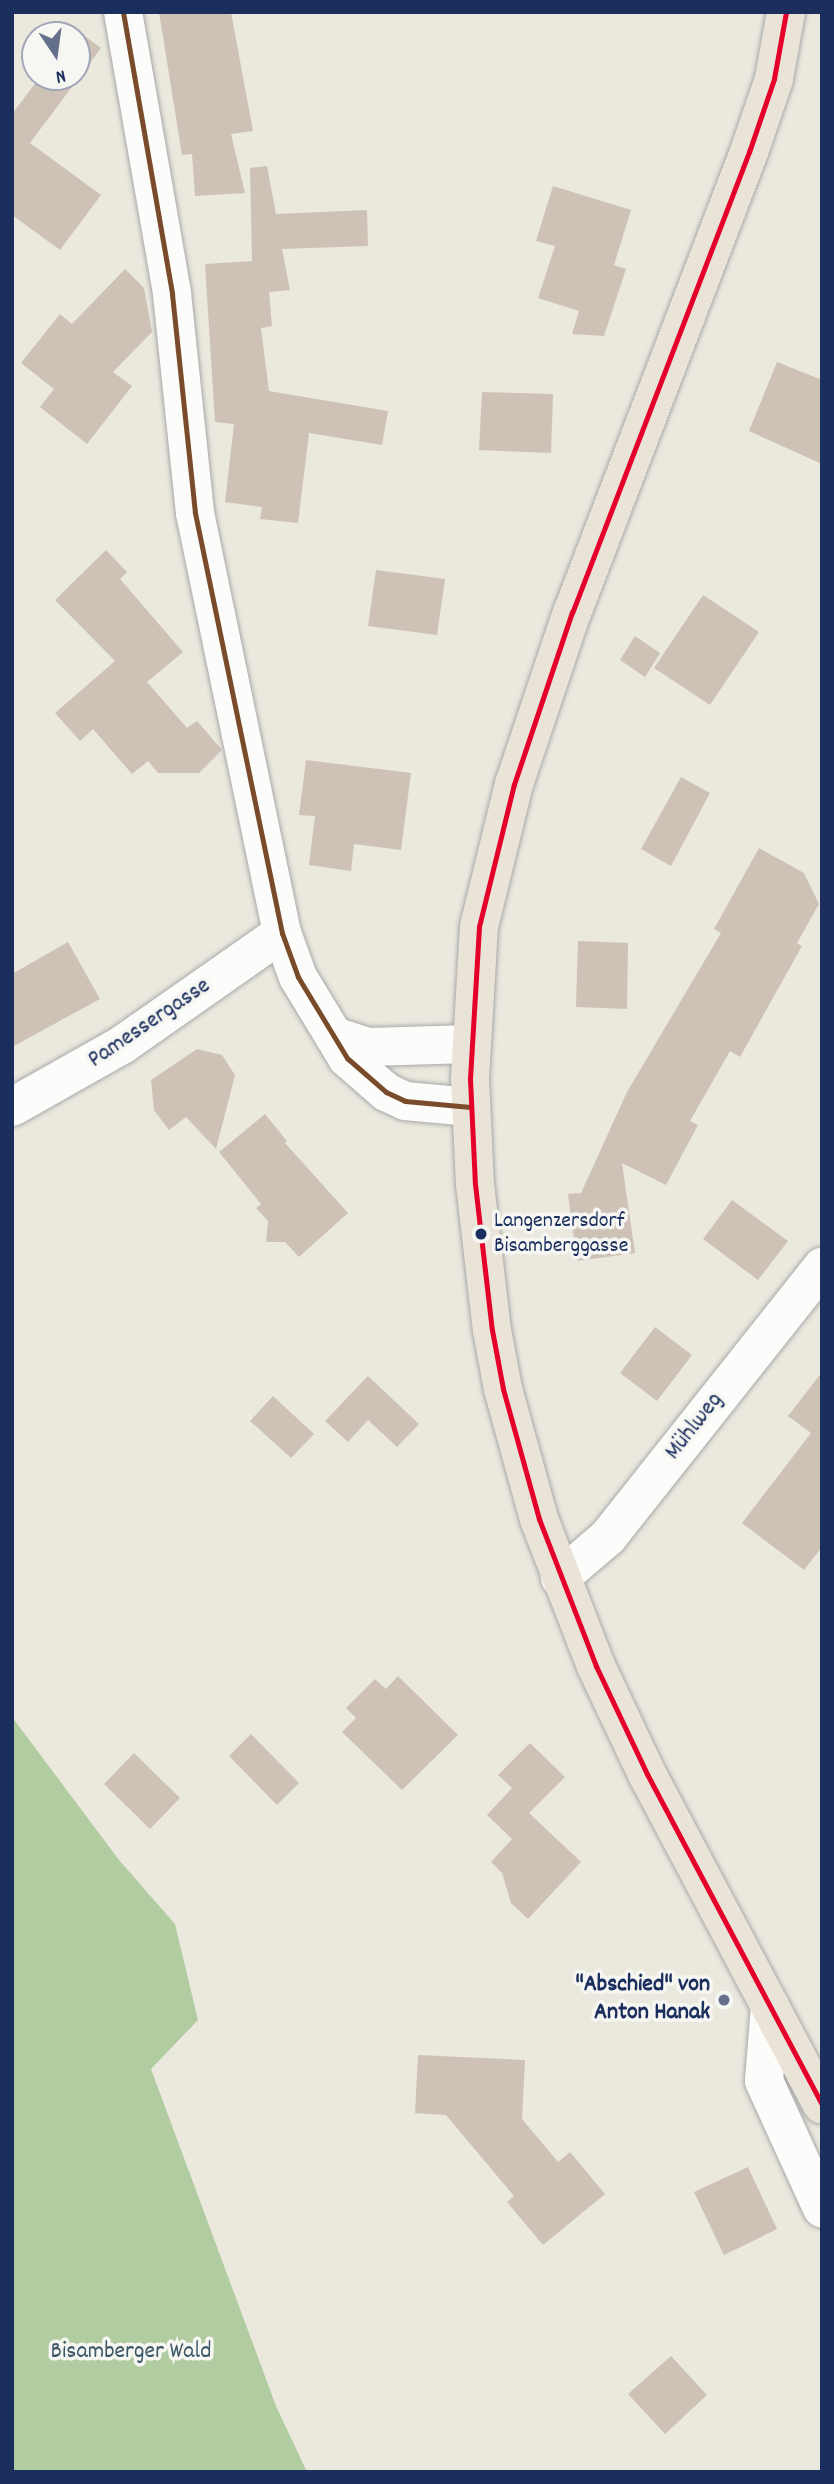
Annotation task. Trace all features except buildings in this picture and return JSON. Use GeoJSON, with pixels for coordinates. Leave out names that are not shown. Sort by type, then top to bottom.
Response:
{"type":"FeatureCollection","features":[{"type":"Feature","properties":{"kind":"main road"},"geometry":{"type":"LineString","coordinates":[[786,12],[774,79],[749,152],[572,612],[514,784],[479,926],[470,1044],[471,1107],[480,1234],[503,1389],[560,1578],[647,1774],[822,2104]]}},
{"type":"Feature","properties":{"kind":"street"},"geometry":{"type":"LineString","coordinates":[[123,12],[172,294],[195,513],[282,933],[298,977],[347,1058],[386,1092],[405,1101],[471,1107]]}},
{"type":"Feature","properties":{"kind":"street","name":"Pamessergasse"},"geometry":{"type":"LineString","coordinates":[[12,1107],[121,1045],[282,933]]}},
{"type":"Feature","properties":{"kind":"street"},"geometry":{"type":"LineString","coordinates":[[334,1036],[368,1047],[470,1044]]}},
{"type":"Feature","properties":{"kind":"street","name":"Mühlweg"},"geometry":{"type":"LineString","coordinates":[[560,1578],[608,1537],[822,1267]]}},
{"type":"Feature","properties":{"kind":"street"},"geometry":{"type":"LineString","coordinates":[[769,2006],[764,2081],[822,2208]]}},
{"type":"Feature","properties":{"kind":"green space","name":"Bisamberger Wald"},"geometry":{"type":"Polygon","coordinates":[[[12,1717],[119,1860],[175,1924],[198,2020],[151,2069],[276,2406],[307,2472],[12,2472],[12,1717]]]}},
{"type":"Feature","properties":{"kind":"transit line"},"geometry":{"type":"LineString","coordinates":[[123,12],[172,294],[195,513],[282,933],[298,977],[347,1058],[386,1092],[405,1101],[471,1107]]}},
{"type":"Feature","properties":{"kind":"transit line"},"geometry":{"type":"LineString","coordinates":[[786,12],[774,79],[749,152],[572,612],[514,784],[479,927],[470,1079],[475,1184],[492,1330],[503,1389],[539,1519],[596,1666],[647,1774],[822,2104]]}},
{"type":"Feature","properties":{"kind":"place","name":"Langenzersdorf Bisamberggasse"},"geometry":{"type":"Point","coordinates":[481,1234]}},
{"type":"Feature","properties":{"kind":"place","name":"\"Abschied\" von Anton Hanak"},"geometry":{"type":"Point","coordinates":[724,2000]}}]}
